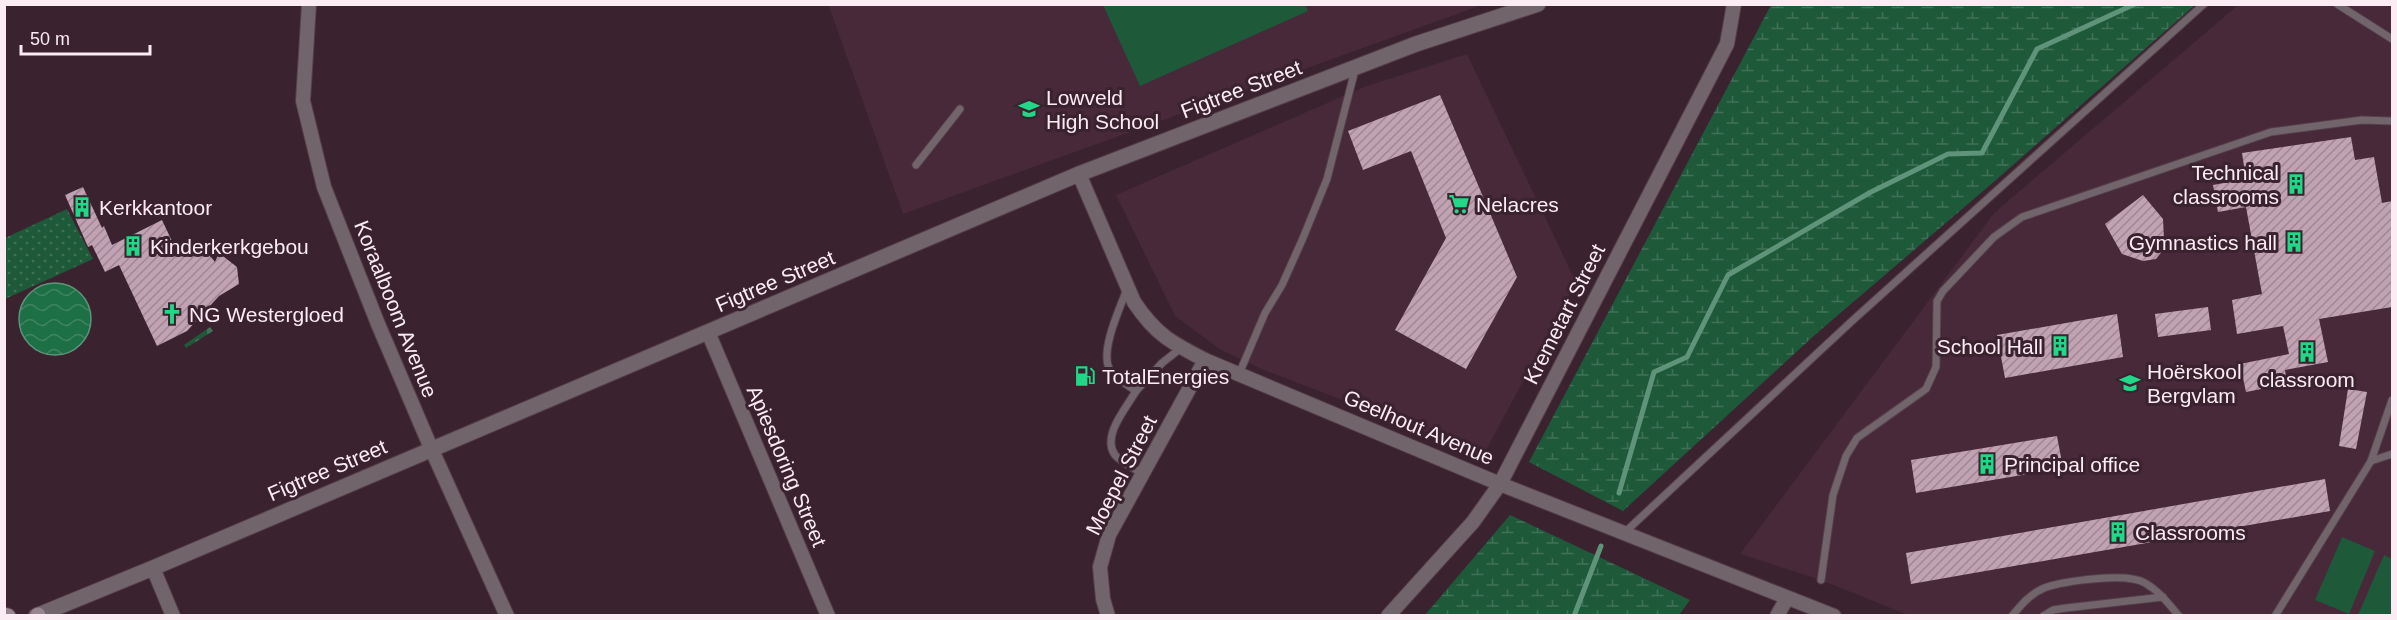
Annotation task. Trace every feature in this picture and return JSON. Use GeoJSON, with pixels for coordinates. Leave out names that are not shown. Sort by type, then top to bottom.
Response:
{"type":"FeatureCollection","features":[{"type":"Feature","properties":{"kind":"street","name":"Koraalboom Avenue"},"geometry":{"type":"LineString","coordinates":[[309,4],[303,101],[324,187],[378,324],[431,448],[507,615]]}},
{"type":"Feature","properties":{"kind":"street","name":"Figtree Street"},"geometry":{"type":"LineString","coordinates":[[37,615],[153,568],[1079,174],[1416,44],[1538,4]]}},
{"type":"Feature","properties":{"kind":"street","name":"Kremetart Street"},"geometry":{"type":"LineString","coordinates":[[1388,615],[1473,522],[1500,484],[1727,44],[1734,4]]}},
{"type":"Feature","properties":{"kind":"street","name":"Geelhout Avenue"},"geometry":{"type":"LineString","coordinates":[[1079,174],[1134,302],[1147,321],[1167,341],[1205,360],[1500,484],[1834,615]]}},
{"type":"Feature","properties":{"kind":"street","name":"Apiesdoring Street"},"geometry":{"type":"LineString","coordinates":[[708,332],[828,615]]}},
{"type":"Feature","properties":{"kind":"street","name":"Moepel Street"},"geometry":{"type":"LineString","coordinates":[[1108,615],[1103,599],[1100,567],[1109,535],[1205,360]]}},
{"type":"Feature","properties":{"kind":"street"},"geometry":{"type":"LineString","coordinates":[[153,568],[173,615]]}},
{"type":"Feature","properties":{"kind":"street"},"geometry":{"type":"LineString","coordinates":[[1777,615],[1787,598]]}},
{"type":"Feature","properties":{"kind":"lane"},"geometry":{"type":"LineString","coordinates":[[1623,534],[1860,314],[2204,4]]}},
{"type":"Feature","properties":{"kind":"lane"},"geometry":{"type":"LineString","coordinates":[[2337,4],[2392,39]]}},
{"type":"Feature","properties":{"kind":"lane"},"geometry":{"type":"LineString","coordinates":[[1239,374],[1265,313],[1295,257],[1327,179],[1355,68]]}},
{"type":"Feature","properties":{"kind":"lane"},"geometry":{"type":"LineString","coordinates":[[916,165],[960,110]]}},
{"type":"Feature","properties":{"kind":"lane"},"geometry":{"type":"LineString","coordinates":[[1821,580],[1833,495],[1846,456],[1857,438],[1926,389],[1935,367],[1937,301],[1943,291],[1994,237],[2022,217],[2271,132],[2362,120],[2392,121]]}},
{"type":"Feature","properties":{"kind":"lane"},"geometry":{"type":"LineString","coordinates":[[1127,286],[1106,357],[1111,372],[1136,391]]}},
{"type":"Feature","properties":{"kind":"lane"},"geometry":{"type":"LineString","coordinates":[[1143,474],[1116,456],[1110,444],[1112,434],[1136,391],[1162,363],[1181,348]]}},
{"type":"Feature","properties":{"kind":"lane"},"geometry":{"type":"LineString","coordinates":[[2275,615],[2371,461],[2392,400]]}},
{"type":"Feature","properties":{"kind":"lane"},"geometry":{"type":"LineString","coordinates":[[2371,461],[2392,454]]}},
{"type":"Feature","properties":{"kind":"lane"},"geometry":{"type":"LineString","coordinates":[[2012,615],[2029,597],[2043,589],[2119,577],[2144,582],[2163,597],[2179,615]]}},
{"type":"Feature","properties":{"kind":"lane"},"geometry":{"type":"LineString","coordinates":[[2043,615],[2053,610],[2066,608],[2163,597]]}},
{"type":"Feature","properties":{"kind":"shaded area","name":"Lowveld High School"},"geometry":{"type":"Polygon","coordinates":[[[828,4],[1482,5],[903,214],[828,4]]]}},
{"type":"Feature","properties":{"kind":"shaded area","name":"Hoërskool Bergvlam"},"geometry":{"type":"Polygon","coordinates":[[[2238,5],[2392,5],[2392,615],[1908,615],[1821,580],[1740,554],[1994,213],[2238,5]]]}},
{"type":"Feature","properties":{"kind":"shaded area","name":"Nelacres"},"geometry":{"type":"Polygon","coordinates":[[[1467,54],[1576,282],[1484,454],[1264,370],[1221,350],[1175,316],[1116,195],[1364,87],[1467,54]]]}},
{"type":"Feature","properties":{"kind":"green space"},"geometry":{"type":"Polygon","coordinates":[[[1305,4],[1308,11],[1140,86],[1103,5],[1305,4]]]}},
{"type":"Feature","properties":{"kind":"green space"},"geometry":{"type":"Polygon","coordinates":[[[1771,5],[2195,5],[1817,333],[1623,511],[1529,462],[1771,5]]]}},
{"type":"Feature","properties":{"kind":"green space"},"geometry":{"type":"Polygon","coordinates":[[[67,209],[93,259],[5,299],[5,238],[67,209]]]}},
{"type":"Feature","properties":{"kind":"green space"},"geometry":{"type":"Polygon","coordinates":[[[210,327],[213,331],[186,348],[184,345],[210,327]]]}},
{"type":"Feature","properties":{"kind":"green space"},"geometry":{"type":"Polygon","coordinates":[[[1510,515],[1690,600],[1679,615],[1425,615],[1510,515]]]}},
{"type":"Feature","properties":{"kind":"green space"},"geometry":{"type":"Polygon","coordinates":[[[2342,537],[2375,551],[2349,614],[2315,600],[2342,537]]]}},
{"type":"Feature","properties":{"kind":"green space"},"geometry":{"type":"Polygon","coordinates":[[[2384,555],[2392,559],[2392,615],[2358,615],[2384,555]]]}},
{"type":"Feature","properties":{"kind":"water"},"geometry":{"type":"Polygon","coordinates":[[[55,283],[69,286],[81,293],[88,305],[91,319],[88,333],[81,345],[69,352],[55,355],[41,352],[29,345],[22,333],[19,319],[22,305],[29,293],[41,286],[55,283]]]}},
{"type":"Feature","properties":{"kind":"building","name":"Nelacres"},"geometry":{"type":"Polygon","coordinates":[[[1440,95],[1517,277],[1466,369],[1395,330],[1446,238],[1411,151],[1363,170],[1348,131],[1440,95]]]}},
{"type":"Feature","properties":{"kind":"building"},"geometry":{"type":"Polygon","coordinates":[[[2351,137],[2355,160],[2374,157],[2382,203],[2392,201],[2392,307],[2319,319],[2328,362],[2285,370],[2287,384],[2246,392],[2240,364],[2289,354],[2283,326],[2237,334],[2232,300],[2262,294],[2246,207],[2218,212],[2213,185],[2246,179],[2242,153],[2351,137]]]}},
{"type":"Feature","properties":{"kind":"building","name":"NG Westergloed"},"geometry":{"type":"Polygon","coordinates":[[[83,187],[112,245],[162,220],[179,256],[207,252],[215,262],[219,253],[237,267],[239,284],[219,296],[187,331],[157,346],[119,265],[105,272],[92,245],[88,247],[65,195],[83,187]]]}},
{"type":"Feature","properties":{"kind":"building"},"geometry":{"type":"Polygon","coordinates":[[[2143,195],[2163,219],[2164,240],[2163,250],[2156,259],[2143,261],[2122,254],[2105,224],[2143,195]]]}},
{"type":"Feature","properties":{"kind":"building"},"geometry":{"type":"Polygon","coordinates":[[[2208,307],[2211,330],[2158,337],[2155,314],[2208,307]]]}},
{"type":"Feature","properties":{"kind":"building","name":"School Hall"},"geometry":{"type":"Polygon","coordinates":[[[2117,314],[2123,357],[2005,378],[1997,335],[2117,314]]]}},
{"type":"Feature","properties":{"kind":"building"},"geometry":{"type":"Polygon","coordinates":[[[2348,389],[2367,392],[2356,449],[2339,446],[2348,389]]]}},
{"type":"Feature","properties":{"kind":"building","name":"Principal office"},"geometry":{"type":"Polygon","coordinates":[[[2057,436],[2063,468],[1916,493],[1911,460],[2057,436]]]}},
{"type":"Feature","properties":{"kind":"building","name":"Classrooms"},"geometry":{"type":"Polygon","coordinates":[[[2325,479],[2330,511],[1911,584],[1906,553],[2325,479]]]}},
{"type":"Feature","properties":{"kind":"waterway"},"geometry":{"type":"LineString","coordinates":[[1619,493],[1654,372],[1687,357],[1728,275],[1871,192],[1948,154],[1982,153],[2037,49],[2135,4]]}},
{"type":"Feature","properties":{"kind":"waterway"},"geometry":{"type":"LineString","coordinates":[[1574,616],[1601,546]]}},
{"type":"Feature","properties":{"kind":"place","name":"Lowveld High School"},"geometry":{"type":"Point","coordinates":[1029,109]}},
{"type":"Feature","properties":{"kind":"place","name":"Technical classrooms"},"geometry":{"type":"Point","coordinates":[2296,184]}},
{"type":"Feature","properties":{"kind":"place","name":"Nelacres"},"geometry":{"type":"Point","coordinates":[1459,204]}},
{"type":"Feature","properties":{"kind":"place","name":"Kerkkantoor"},"geometry":{"type":"Point","coordinates":[82,207]}},
{"type":"Feature","properties":{"kind":"place","name":"Gymnastics hall"},"geometry":{"type":"Point","coordinates":[2294,242]}},
{"type":"Feature","properties":{"kind":"place","name":"Kinderkerkgebou"},"geometry":{"type":"Point","coordinates":[133,246]}},
{"type":"Feature","properties":{"kind":"place","name":"NG Westergloed"},"geometry":{"type":"Point","coordinates":[172,314]}},
{"type":"Feature","properties":{"kind":"place","name":"School Hall"},"geometry":{"type":"Point","coordinates":[2060,346]}},
{"type":"Feature","properties":{"kind":"place","name":"classroom"},"geometry":{"type":"Point","coordinates":[2307,352]}},
{"type":"Feature","properties":{"kind":"place","name":"TotalEnergies"},"geometry":{"type":"Point","coordinates":[1085,376]}},
{"type":"Feature","properties":{"kind":"place","name":"Hoërskool Bergvlam"},"geometry":{"type":"Point","coordinates":[2130,383]}},
{"type":"Feature","properties":{"kind":"place","name":"Principal office"},"geometry":{"type":"Point","coordinates":[1987,464]}},
{"type":"Feature","properties":{"kind":"place","name":"Classrooms"},"geometry":{"type":"Point","coordinates":[2118,532]}}]}
